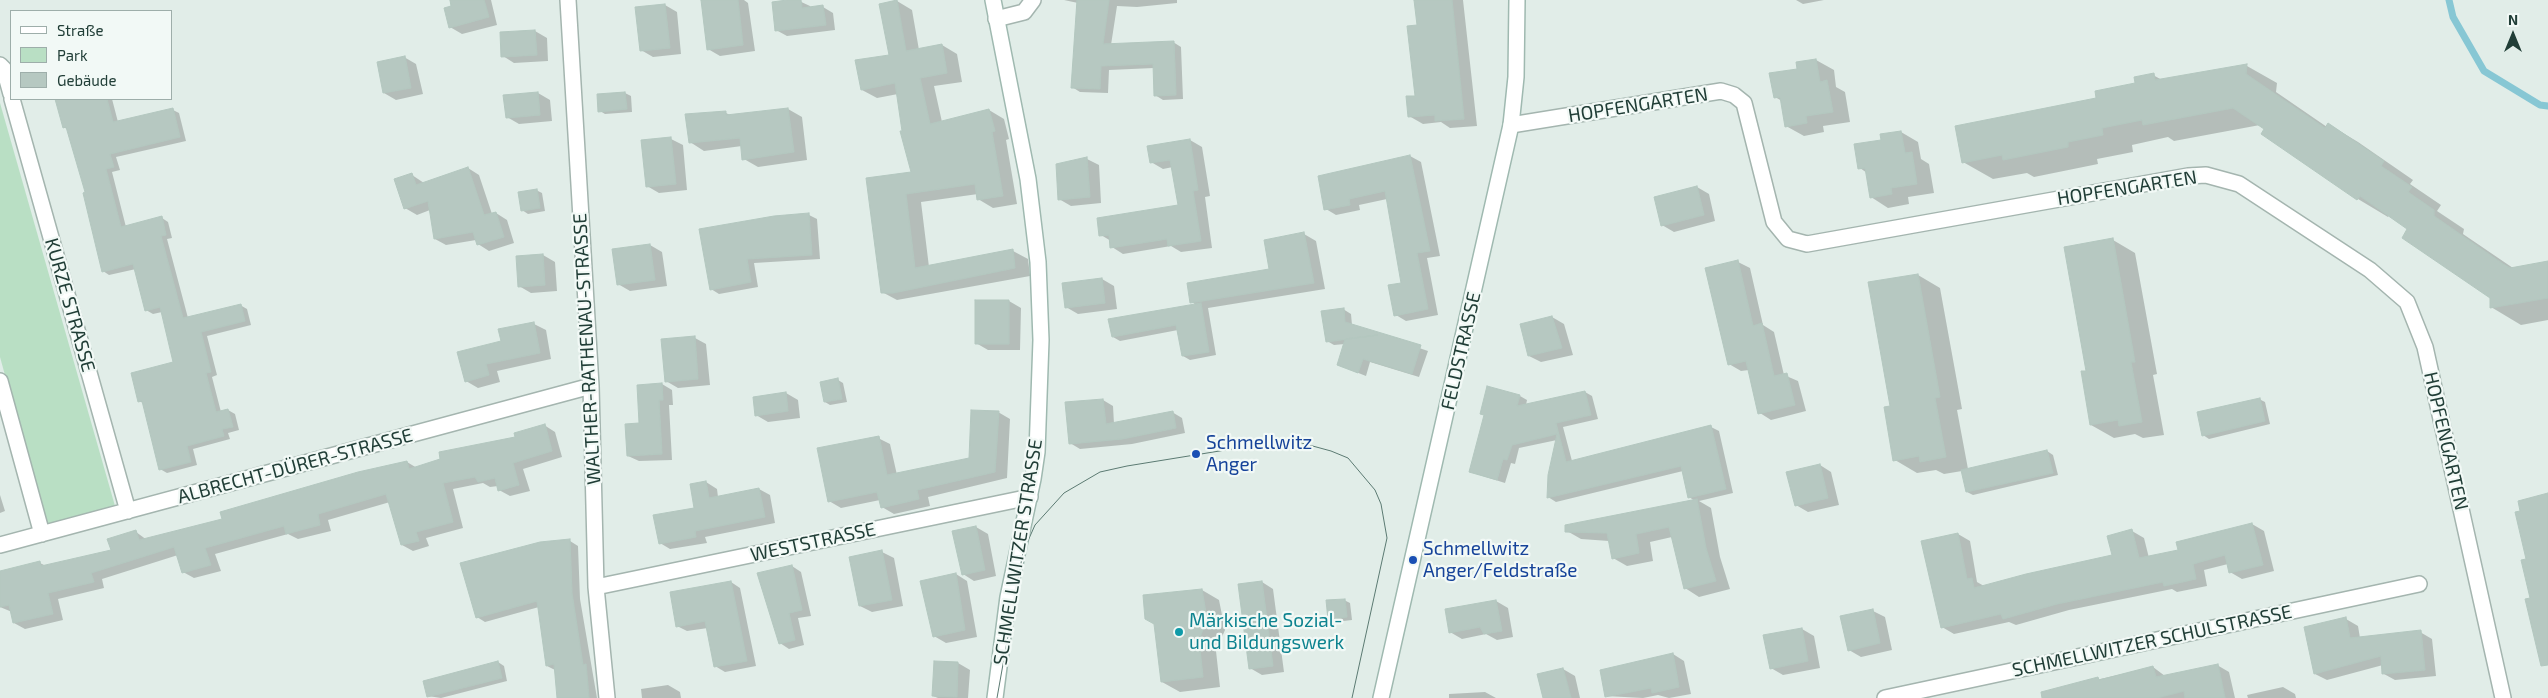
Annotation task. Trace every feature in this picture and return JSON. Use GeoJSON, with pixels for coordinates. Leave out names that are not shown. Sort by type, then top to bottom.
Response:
{"type":"FeatureCollection","features":[{"type":"Feature","properties":{"kind":"street","name":"WALTHER-RATHENAU-STRASSE"},"geometry":{"type":"LineString","coordinates":[[568,0],[591,386],[596,587],[607,698]]}},
{"type":"Feature","properties":{"kind":"street","name":"SCHMELLWITZER STRASSE"},"geometry":{"type":"LineString","coordinates":[[993,0],[1028,179],[1038,262],[1041,340],[1037,452],[1030,497],[1008,597],[995,698]]}},
{"type":"Feature","properties":{"kind":"street"},"geometry":{"type":"LineString","coordinates":[[996,19],[1024,12],[1033,0]]}},
{"type":"Feature","properties":{"kind":"street","name":"FELDSTRASSE"},"geometry":{"type":"LineString","coordinates":[[1381,698],[1511,125],[1516,78],[1516,0]]}},
{"type":"Feature","properties":{"kind":"street"},"geometry":{"type":"LineString","coordinates":[[0,65],[4,69],[10,90]]}},
{"type":"Feature","properties":{"kind":"street","name":"HOPFENGARTEN"},"geometry":{"type":"LineString","coordinates":[[1511,125],[1721,91],[1734,95],[1744,103],[1774,222],[1788,239],[1807,244],[2188,176],[2206,175],[2239,184],[2370,270],[2407,302],[2425,347],[2503,698]]}},
{"type":"Feature","properties":{"kind":"street","name":"KURZE STRASSE"},"geometry":{"type":"LineString","coordinates":[[12,100],[128,511]]}},
{"type":"Feature","properties":{"kind":"street"},"geometry":{"type":"LineString","coordinates":[[0,381],[42,534]]}},
{"type":"Feature","properties":{"kind":"street","name":"ALBRECHT-DÜRER-STRASSE"},"geometry":{"type":"LineString","coordinates":[[0,545],[591,386]]}},
{"type":"Feature","properties":{"kind":"street","name":"WESTSTRASSE"},"geometry":{"type":"LineString","coordinates":[[596,587],[1030,497]]}},
{"type":"Feature","properties":{"kind":"street","name":"SCHMELLWITZER SCHULSTRASSE"},"geometry":{"type":"LineString","coordinates":[[1885,698],[2419,584]]}},
{"type":"Feature","properties":{"kind":"green space"},"geometry":{"type":"Polygon","coordinates":[[[0,103],[115,506],[46,524],[0,357],[0,103]]]}},
{"type":"Feature","properties":{"kind":"building"},"geometry":{"type":"Polygon","coordinates":[[[450,0],[484,0],[489,17],[449,28],[444,8],[451,6],[450,0]]]}},
{"type":"Feature","properties":{"kind":"building"},"geometry":{"type":"Polygon","coordinates":[[[701,0],[738,0],[743,45],[707,50],[701,0]]]}},
{"type":"Feature","properties":{"kind":"building"},"geometry":{"type":"Polygon","coordinates":[[[801,0],[802,8],[823,5],[826,25],[775,31],[772,2],[801,0]]]}},
{"type":"Feature","properties":{"kind":"building"},"geometry":{"type":"Polygon","coordinates":[[[897,0],[906,51],[942,44],[947,73],[920,78],[930,124],[989,109],[995,131],[992,132],[1003,196],[977,200],[975,184],[906,194],[915,268],[1013,249],[1015,268],[893,293],[881,293],[866,178],[911,172],[900,131],[902,131],[895,83],[861,90],[855,60],[889,55],[879,4],[897,0]]]}},
{"type":"Feature","properties":{"kind":"building"},"geometry":{"type":"Polygon","coordinates":[[[1077,0],[1109,0],[1103,44],[1174,41],[1176,95],[1154,96],[1153,64],[1101,66],[1100,89],[1071,88],[1077,0]]]}},
{"type":"Feature","properties":{"kind":"building"},"geometry":{"type":"Polygon","coordinates":[[[1414,0],[1452,0],[1464,119],[1435,121],[1435,115],[1408,117],[1406,96],[1415,96],[1407,26],[1417,25],[1414,0]]]}},
{"type":"Feature","properties":{"kind":"building"},"geometry":{"type":"Polygon","coordinates":[[[665,4],[670,48],[640,51],[635,7],[665,4]]]}},
{"type":"Feature","properties":{"kind":"building"},"geometry":{"type":"Polygon","coordinates":[[[535,30],[537,55],[501,57],[500,32],[535,30]]]}},
{"type":"Feature","properties":{"kind":"building"},"geometry":{"type":"Polygon","coordinates":[[[405,56],[411,88],[383,93],[377,62],[405,56]]]}},
{"type":"Feature","properties":{"kind":"building"},"geometry":{"type":"Polygon","coordinates":[[[1816,59],[1820,82],[1827,80],[1833,112],[1806,116],[1807,123],[1785,127],[1780,97],[1774,98],[1769,73],[1797,69],[1796,62],[1816,59]]]}},
{"type":"Feature","properties":{"kind":"building"},"geometry":{"type":"Polygon","coordinates":[[[2247,64],[2246,74],[2325,128],[2328,123],[2384,161],[2381,166],[2412,187],[2408,192],[2434,210],[2434,216],[2503,264],[2510,268],[2548,261],[2548,298],[2490,308],[2490,298],[2402,238],[2407,229],[2360,196],[2357,200],[2261,134],[2264,129],[2233,108],[2143,125],[2142,120],[2102,128],[2103,135],[2068,142],[2068,147],[2003,160],[2002,155],[1962,163],[1955,126],[2096,98],[2095,91],[2135,83],[2134,77],[2154,73],[2155,80],[2247,64]]]}},
{"type":"Feature","properties":{"kind":"building"},"geometry":{"type":"Polygon","coordinates":[[[538,92],[540,115],[506,118],[503,95],[538,92]]]}},
{"type":"Feature","properties":{"kind":"building"},"geometry":{"type":"Polygon","coordinates":[[[625,92],[627,109],[598,112],[597,94],[625,92]]]}},
{"type":"Feature","properties":{"kind":"building"},"geometry":{"type":"Polygon","coordinates":[[[55,100],[107,100],[113,122],[173,108],[180,137],[110,154],[114,167],[106,169],[121,227],[162,216],[166,235],[161,236],[183,318],[241,304],[245,321],[201,332],[211,372],[206,373],[216,412],[228,409],[233,427],[222,429],[224,436],[187,446],[191,462],[159,470],[142,401],[138,402],[131,373],[173,362],[160,307],[145,311],[133,264],[102,272],[83,193],[85,192],[66,127],[63,128],[55,100]]]}},
{"type":"Feature","properties":{"kind":"building"},"geometry":{"type":"Polygon","coordinates":[[[788,108],[794,152],[742,160],[740,138],[689,143],[685,114],[726,111],[726,115],[788,108]]]}},
{"type":"Feature","properties":{"kind":"building"},"geometry":{"type":"Polygon","coordinates":[[[1901,131],[1905,153],[1912,152],[1917,184],[1891,188],[1892,194],[1870,198],[1865,168],[1858,169],[1854,144],[1881,140],[1880,134],[1901,131]]]}},
{"type":"Feature","properties":{"kind":"building"},"geometry":{"type":"Polygon","coordinates":[[[671,137],[676,184],[646,187],[641,140],[671,137]]]}},
{"type":"Feature","properties":{"kind":"building"},"geometry":{"type":"Polygon","coordinates":[[[1190,139],[1198,190],[1193,191],[1201,241],[1168,246],[1167,239],[1110,248],[1109,235],[1099,236],[1097,218],[1178,205],[1170,160],[1150,163],[1147,146],[1190,139]]]}},
{"type":"Feature","properties":{"kind":"building"},"geometry":{"type":"Polygon","coordinates":[[[1410,155],[1430,251],[1417,253],[1428,309],[1394,316],[1388,285],[1401,283],[1385,191],[1349,199],[1350,205],[1324,210],[1318,176],[1410,155]]]}},
{"type":"Feature","properties":{"kind":"building"},"geometry":{"type":"Polygon","coordinates":[[[1087,157],[1090,197],[1058,200],[1056,164],[1087,157]]]}},
{"type":"Feature","properties":{"kind":"building"},"geometry":{"type":"Polygon","coordinates":[[[468,167],[484,215],[496,212],[504,237],[477,245],[473,232],[434,239],[428,201],[404,209],[394,179],[412,173],[416,185],[468,167]]]}},
{"type":"Feature","properties":{"kind":"building"},"geometry":{"type":"Polygon","coordinates":[[[1697,186],[1704,215],[1661,226],[1654,197],[1697,186]]]}},
{"type":"Feature","properties":{"kind":"building"},"geometry":{"type":"Polygon","coordinates":[[[537,189],[540,208],[521,211],[518,192],[537,189]]]}},
{"type":"Feature","properties":{"kind":"building"},"geometry":{"type":"Polygon","coordinates":[[[809,213],[812,255],[747,259],[751,282],[710,290],[699,229],[774,216],[809,213]]]}},
{"type":"Feature","properties":{"kind":"building"},"geometry":{"type":"Polygon","coordinates":[[[1304,232],[1314,283],[1190,303],[1187,283],[1269,269],[1264,240],[1304,232]]]}},
{"type":"Feature","properties":{"kind":"building"},"geometry":{"type":"Polygon","coordinates":[[[2113,238],[2135,362],[2131,362],[2142,422],[2119,426],[2118,420],[2090,425],[2081,371],[2086,371],[2064,247],[2113,238]]]}},
{"type":"Feature","properties":{"kind":"building"},"geometry":{"type":"Polygon","coordinates":[[[650,244],[655,280],[617,285],[612,249],[650,244]]]}},
{"type":"Feature","properties":{"kind":"building"},"geometry":{"type":"Polygon","coordinates":[[[543,254],[545,285],[518,287],[516,256],[543,254]]]}},
{"type":"Feature","properties":{"kind":"building"},"geometry":{"type":"Polygon","coordinates":[[[1738,260],[1753,326],[1762,323],[1774,376],[1787,373],[1795,405],[1758,414],[1746,361],[1728,365],[1705,268],[1738,260]]]}},
{"type":"Feature","properties":{"kind":"building"},"geometry":{"type":"Polygon","coordinates":[[[1918,274],[1940,397],[1935,398],[1946,457],[1920,462],[1919,456],[1893,461],[1884,407],[1890,406],[1868,282],[1918,274]]]}},
{"type":"Feature","properties":{"kind":"building"},"geometry":{"type":"Polygon","coordinates":[[[1102,278],[1105,303],[1065,308],[1062,283],[1102,278]]]}},
{"type":"Feature","properties":{"kind":"building"},"geometry":{"type":"Polygon","coordinates":[[[975,300],[1009,300],[1009,344],[975,344],[975,300]]]}},
{"type":"Feature","properties":{"kind":"building"},"geometry":{"type":"Polygon","coordinates":[[[1201,303],[1209,352],[1182,356],[1176,325],[1112,337],[1108,319],[1201,303]]]}},
{"type":"Feature","properties":{"kind":"building"},"geometry":{"type":"Polygon","coordinates":[[[1344,308],[1345,322],[1421,345],[1412,374],[1363,359],[1358,373],[1337,365],[1345,339],[1326,342],[1321,311],[1344,308]]]}},
{"type":"Feature","properties":{"kind":"building"},"geometry":{"type":"Polygon","coordinates":[[[1552,316],[1562,348],[1528,356],[1520,324],[1552,316]]]}},
{"type":"Feature","properties":{"kind":"building"},"geometry":{"type":"Polygon","coordinates":[[[534,322],[540,353],[486,364],[489,375],[465,382],[457,352],[501,341],[498,329],[534,322]]]}},
{"type":"Feature","properties":{"kind":"building"},"geometry":{"type":"Polygon","coordinates":[[[695,336],[698,379],[665,382],[661,339],[695,336]]]}},
{"type":"Feature","properties":{"kind":"building"},"geometry":{"type":"Polygon","coordinates":[[[838,378],[842,399],[824,402],[820,382],[838,378]]]}},
{"type":"Feature","properties":{"kind":"building"},"geometry":{"type":"Polygon","coordinates":[[[662,383],[663,400],[659,400],[662,454],[627,456],[625,424],[639,423],[637,385],[662,383]]]}},
{"type":"Feature","properties":{"kind":"building"},"geometry":{"type":"Polygon","coordinates":[[[1487,386],[1520,395],[1517,406],[1585,391],[1591,415],[1556,423],[1566,462],[1711,425],[1726,489],[1688,498],[1681,466],[1547,498],[1548,475],[1557,434],[1512,445],[1507,460],[1503,459],[1497,480],[1469,472],[1484,415],[1480,414],[1487,386]]]}},
{"type":"Feature","properties":{"kind":"building"},"geometry":{"type":"Polygon","coordinates":[[[786,392],[788,411],[755,416],[753,397],[786,392]]]}},
{"type":"Feature","properties":{"kind":"building"},"geometry":{"type":"Polygon","coordinates":[[[2260,398],[2265,421],[2202,436],[2197,412],[2260,398]]]}},
{"type":"Feature","properties":{"kind":"building"},"geometry":{"type":"Polygon","coordinates":[[[1103,399],[1106,424],[1173,411],[1176,428],[1122,439],[1069,444],[1065,402],[1103,399]]]}},
{"type":"Feature","properties":{"kind":"building"},"geometry":{"type":"Polygon","coordinates":[[[971,410],[999,411],[995,472],[917,490],[919,499],[881,508],[877,492],[828,502],[817,448],[879,436],[887,475],[969,458],[971,410]]]}},
{"type":"Feature","properties":{"kind":"building"},"geometry":{"type":"Polygon","coordinates":[[[545,424],[552,451],[513,463],[519,485],[498,491],[495,478],[478,482],[475,477],[443,483],[453,522],[416,532],[419,541],[401,545],[386,494],[318,514],[320,525],[286,534],[284,526],[205,548],[211,565],[182,573],[174,547],[91,573],[94,582],[48,593],[53,614],[13,623],[9,605],[0,607],[0,571],[40,561],[41,566],[111,550],[107,539],[136,530],[139,540],[222,519],[220,512],[358,472],[407,461],[409,469],[440,459],[439,452],[515,437],[514,433],[545,424]]]}},
{"type":"Feature","properties":{"kind":"building"},"geometry":{"type":"Polygon","coordinates":[[[2047,450],[2053,473],[1966,492],[1961,470],[2047,450]]]}},
{"type":"Feature","properties":{"kind":"building"},"geometry":{"type":"Polygon","coordinates":[[[1820,464],[1828,498],[1795,506],[1786,472],[1820,464]]]}},
{"type":"Feature","properties":{"kind":"building"},"geometry":{"type":"Polygon","coordinates":[[[706,481],[709,498],[759,488],[765,517],[695,531],[696,537],[659,544],[653,515],[694,508],[690,484],[706,481]]]}},
{"type":"Feature","properties":{"kind":"building"},"geometry":{"type":"Polygon","coordinates":[[[2548,493],[2548,665],[2541,666],[2525,599],[2530,598],[2521,560],[2526,559],[2515,512],[2520,511],[2518,501],[2548,493]]]}},
{"type":"Feature","properties":{"kind":"building"},"geometry":{"type":"Polygon","coordinates":[[[1697,499],[1706,548],[1716,581],[1684,589],[1669,527],[1636,534],[1639,553],[1612,559],[1607,533],[1565,532],[1565,525],[1697,499]]]}},
{"type":"Feature","properties":{"kind":"building"},"geometry":{"type":"Polygon","coordinates":[[[2252,523],[2263,565],[2229,573],[2225,555],[2193,564],[2196,579],[2164,586],[2163,582],[2057,604],[2003,619],[2001,614],[1941,628],[1921,541],[1958,533],[1967,579],[1972,578],[1974,588],[2026,574],[2112,555],[2107,536],[2132,529],[2139,558],[2178,550],[2176,542],[2252,523]]]}},
{"type":"Feature","properties":{"kind":"building"},"geometry":{"type":"Polygon","coordinates":[[[976,526],[985,570],[962,575],[952,531],[976,526]]]}},
{"type":"Feature","properties":{"kind":"building"},"geometry":{"type":"Polygon","coordinates":[[[570,539],[572,593],[583,665],[586,664],[589,698],[557,698],[554,664],[546,666],[537,601],[476,618],[460,563],[540,542],[570,539]]]}},
{"type":"Feature","properties":{"kind":"building"},"geometry":{"type":"Polygon","coordinates":[[[882,550],[892,600],[859,606],[849,557],[882,550]]]}},
{"type":"Feature","properties":{"kind":"building"},"geometry":{"type":"Polygon","coordinates":[[[792,565],[802,610],[789,613],[795,640],[779,644],[757,573],[792,565]]]}},
{"type":"Feature","properties":{"kind":"building"},"geometry":{"type":"Polygon","coordinates":[[[956,573],[965,630],[933,637],[920,581],[956,573]]]}},
{"type":"Feature","properties":{"kind":"building"},"geometry":{"type":"Polygon","coordinates":[[[731,581],[747,661],[714,667],[705,621],[676,627],[670,592],[731,581]]]}},
{"type":"Feature","properties":{"kind":"building"},"geometry":{"type":"Polygon","coordinates":[[[1262,581],[1273,666],[1249,669],[1238,584],[1262,581]]]}},
{"type":"Feature","properties":{"kind":"building","name":"Märkische Sozial- und Bildungswerk"},"geometry":{"type":"Polygon","coordinates":[[[1202,589],[1207,619],[1199,640],[1203,677],[1161,682],[1154,624],[1145,619],[1143,595],[1202,589]]]}},
{"type":"Feature","properties":{"kind":"building"},"geometry":{"type":"Polygon","coordinates":[[[1345,599],[1347,617],[1328,620],[1326,600],[1345,599]]]}},
{"type":"Feature","properties":{"kind":"building"},"geometry":{"type":"Polygon","coordinates":[[[1496,600],[1502,631],[1484,634],[1480,627],[1449,633],[1445,609],[1496,600]]]}},
{"type":"Feature","properties":{"kind":"building"},"geometry":{"type":"Polygon","coordinates":[[[1873,609],[1880,643],[1848,651],[1840,616],[1873,609]]]}},
{"type":"Feature","properties":{"kind":"building"},"geometry":{"type":"Polygon","coordinates":[[[2346,617],[2350,638],[2421,630],[2425,670],[2382,674],[2381,656],[2314,674],[2304,627],[2346,617]]]}},
{"type":"Feature","properties":{"kind":"building"},"geometry":{"type":"Polygon","coordinates":[[[1802,628],[1808,661],[1770,669],[1763,635],[1802,628]]]}},
{"type":"Feature","properties":{"kind":"building"},"geometry":{"type":"Polygon","coordinates":[[[1673,653],[1679,687],[1652,693],[1651,688],[1605,697],[1600,670],[1673,653]]]}},
{"type":"Feature","properties":{"kind":"building"},"geometry":{"type":"Polygon","coordinates":[[[498,661],[502,678],[427,697],[423,681],[498,661]]]}},
{"type":"Feature","properties":{"kind":"building"},"geometry":{"type":"Polygon","coordinates":[[[934,661],[958,662],[957,697],[932,696],[934,661]]]}},
{"type":"Feature","properties":{"kind":"building"},"geometry":{"type":"Polygon","coordinates":[[[2218,664],[2225,698],[2185,698],[2184,691],[2157,698],[2042,698],[2041,692],[2098,677],[2099,680],[2153,666],[2156,677],[2218,664]]]}},
{"type":"Feature","properties":{"kind":"building"},"geometry":{"type":"Polygon","coordinates":[[[1563,668],[1571,698],[1543,698],[1537,674],[1563,668]]]}},
{"type":"Feature","properties":{"kind":"waterway"},"geometry":{"type":"LineString","coordinates":[[2449,0],[2453,17],[2484,71],[2540,105],[2548,106]]}},
{"type":"Feature","properties":{"kind":"tram line"},"geometry":{"type":"LineString","coordinates":[[997,698],[1023,552],[1035,525],[1064,493],[1100,472],[1275,442],[1298,442],[1348,458],[1375,490],[1381,504],[1387,538],[1352,698]]}},
{"type":"Feature","properties":{"kind":"place","name":"Schmellwitz Anger"},"geometry":{"type":"Point","coordinates":[1196,454]}},
{"type":"Feature","properties":{"kind":"place","name":"Schmellwitz Anger/Feldstraße"},"geometry":{"type":"Point","coordinates":[1413,560]}},
{"type":"Feature","properties":{"kind":"place","name":"Märkische Sozial- und Bildungswerk"},"geometry":{"type":"Point","coordinates":[1179,632]}}]}
